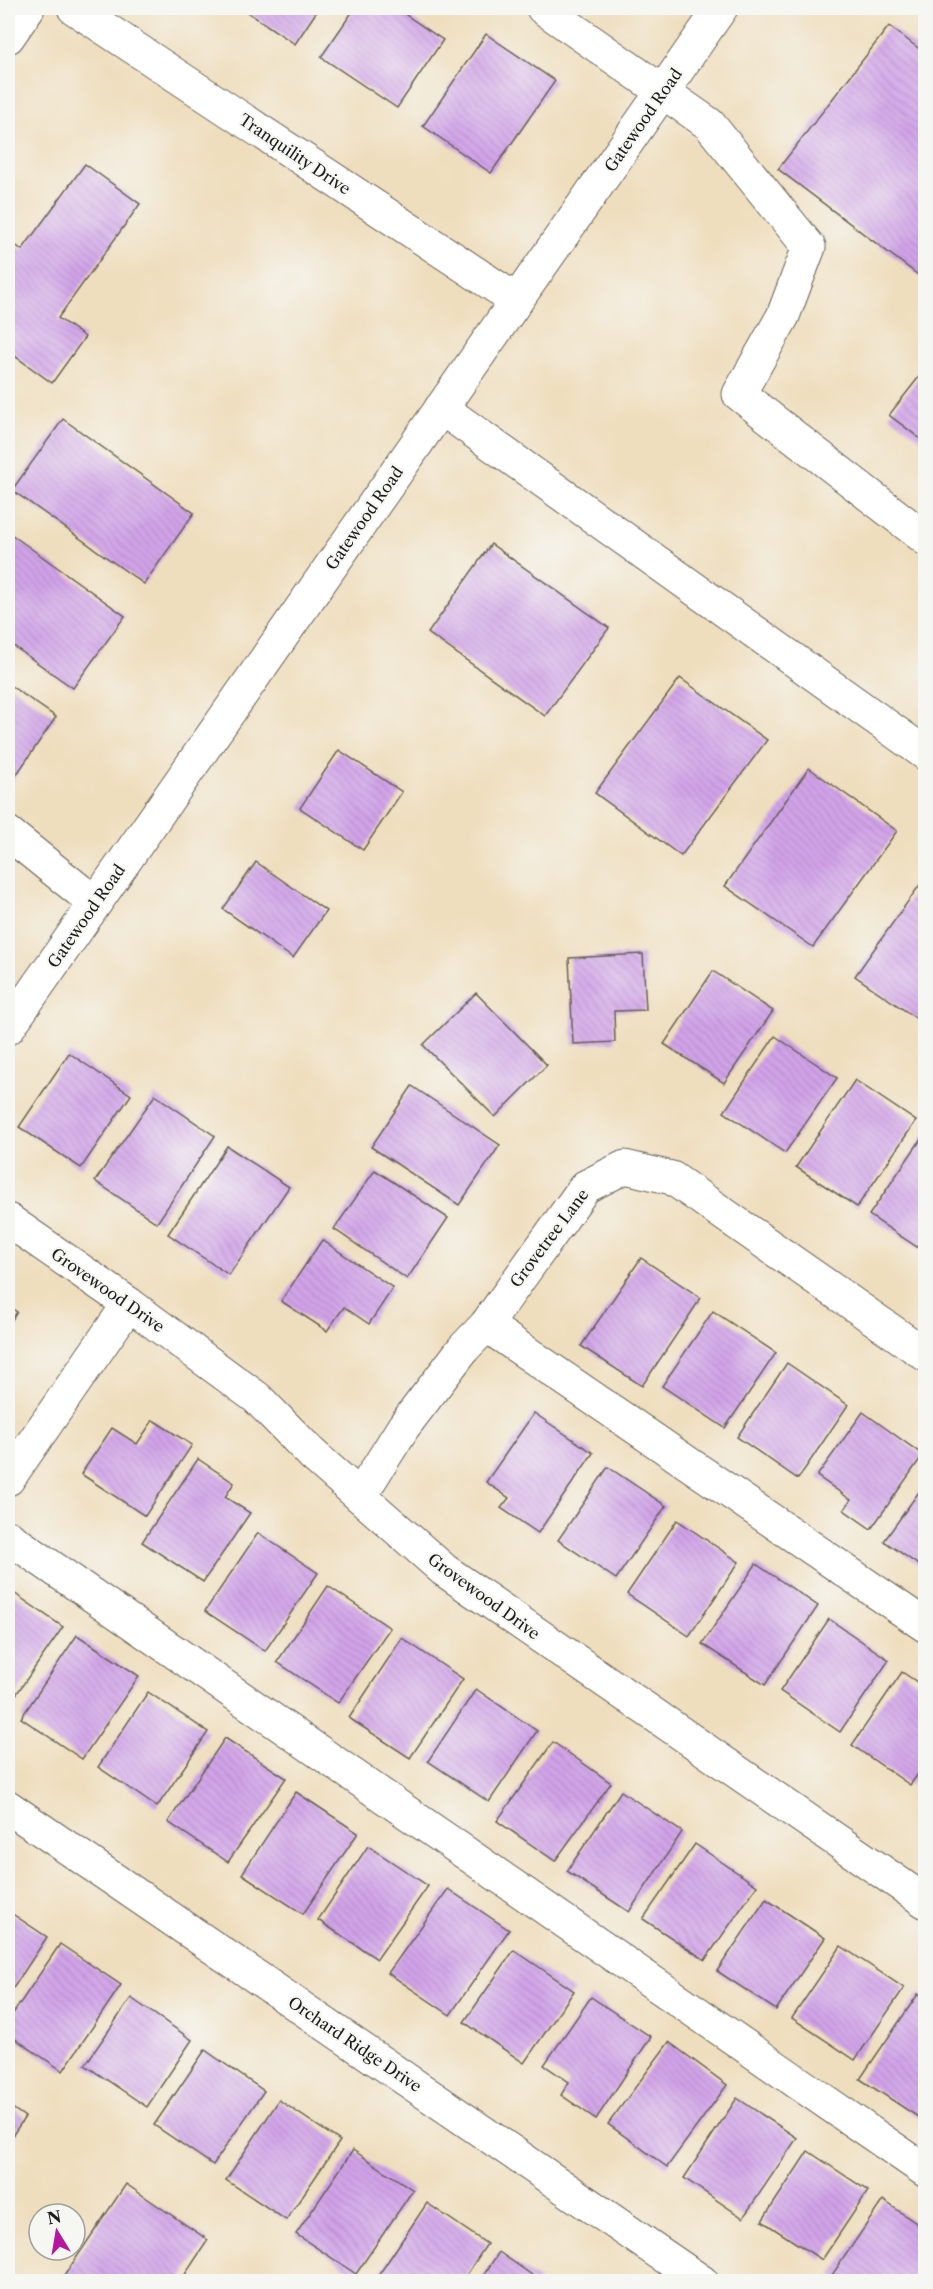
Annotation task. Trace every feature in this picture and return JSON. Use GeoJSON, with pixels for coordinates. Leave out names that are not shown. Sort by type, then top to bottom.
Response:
{"type":"FeatureCollection","features":[{"type":"Feature","properties":{"kind":"street"},"geometry":{"type":"LineString","coordinates":[[8,36],[28,8]]}},
{"type":"Feature","properties":{"kind":"street","name":"Tranquility Drive"},"geometry":{"type":"LineString","coordinates":[[74,8],[516,300]]}},
{"type":"Feature","properties":{"kind":"street"},"geometry":{"type":"LineString","coordinates":[[543,8],[710,124],[810,247],[783,316],[739,394],[926,539]]}},
{"type":"Feature","properties":{"kind":"street","name":"Gatewood Road"},"geometry":{"type":"LineString","coordinates":[[8,1028],[721,8]]}},
{"type":"Feature","properties":{"kind":"street"},"geometry":{"type":"LineString","coordinates":[[441,408],[926,754]]}},
{"type":"Feature","properties":{"kind":"street"},"geometry":{"type":"LineString","coordinates":[[8,833],[95,903]]}},
{"type":"Feature","properties":{"kind":"street","name":"Grovetree Lane"},"geometry":{"type":"LineString","coordinates":[[360,1496],[404,1426],[463,1349],[486,1325],[585,1187],[625,1167],[672,1178],[926,1355]]}},
{"type":"Feature","properties":{"kind":"street","name":"Grovewood Drive"},"geometry":{"type":"LineString","coordinates":[[8,1220],[129,1304],[257,1398],[313,1455],[444,1570],[926,1902]]}},
{"type":"Feature","properties":{"kind":"street"},"geometry":{"type":"LineString","coordinates":[[8,1479],[129,1304]]}},
{"type":"Feature","properties":{"kind":"street"},"geometry":{"type":"LineString","coordinates":[[486,1325],[926,1626]]}},
{"type":"Feature","properties":{"kind":"street"},"geometry":{"type":"LineString","coordinates":[[8,1537],[926,2171]]}},
{"type":"Feature","properties":{"kind":"street","name":"Orchard Ridge Drive"},"geometry":{"type":"LineString","coordinates":[[8,1807],[702,2282]]}},
{"type":"Feature","properties":{"kind":"building"},"geometry":{"type":"Polygon","coordinates":[[[241,8],[319,8],[295,44],[241,8]]]}},
{"type":"Feature","properties":{"kind":"building"},"geometry":{"type":"Polygon","coordinates":[[[355,8],[411,8],[406,15],[443,40],[397,108],[321,57],[355,8]]]}},
{"type":"Feature","properties":{"kind":"building"},"geometry":{"type":"Polygon","coordinates":[[[889,26],[926,54],[926,281],[778,169],[889,26]]]}},
{"type":"Feature","properties":{"kind":"building"},"geometry":{"type":"Polygon","coordinates":[[[486,34],[555,81],[491,173],[423,126],[486,34]]]}},
{"type":"Feature","properties":{"kind":"building"},"geometry":{"type":"Polygon","coordinates":[[[85,164],[140,204],[58,318],[85,337],[52,383],[8,351],[8,253],[14,244],[22,250],[85,164]]]}},
{"type":"Feature","properties":{"kind":"building"},"geometry":{"type":"Polygon","coordinates":[[[926,368],[926,443],[889,415],[926,368]]]}},
{"type":"Feature","properties":{"kind":"building"},"geometry":{"type":"Polygon","coordinates":[[[63,419],[194,513],[144,584],[12,490],[63,419]]]}},
{"type":"Feature","properties":{"kind":"building"},"geometry":{"type":"Polygon","coordinates":[[[8,532],[125,616],[73,688],[8,642],[8,532]]]}},
{"type":"Feature","properties":{"kind":"building"},"geometry":{"type":"Polygon","coordinates":[[[491,544],[609,628],[545,716],[428,633],[491,544]]]}},
{"type":"Feature","properties":{"kind":"building"},"geometry":{"type":"Polygon","coordinates":[[[680,678],[767,740],[681,856],[595,793],[680,678]]]}},
{"type":"Feature","properties":{"kind":"building"},"geometry":{"type":"Polygon","coordinates":[[[8,684],[56,717],[8,787],[8,684]]]}},
{"type":"Feature","properties":{"kind":"building"},"geometry":{"type":"Polygon","coordinates":[[[339,750],[402,792],[363,850],[300,808],[339,750]]]}},
{"type":"Feature","properties":{"kind":"building"},"geometry":{"type":"Polygon","coordinates":[[[809,768],[897,831],[813,947],[725,886],[809,768]]]}},
{"type":"Feature","properties":{"kind":"building"},"geometry":{"type":"Polygon","coordinates":[[[256,862],[326,911],[293,958],[223,909],[256,862]]]}},
{"type":"Feature","properties":{"kind":"building"},"geometry":{"type":"Polygon","coordinates":[[[926,876],[926,1025],[855,976],[926,876]]]}},
{"type":"Feature","properties":{"kind":"building"},"geometry":{"type":"Polygon","coordinates":[[[643,954],[646,1010],[614,1011],[615,1042],[573,1044],[569,958],[643,954]]]}},
{"type":"Feature","properties":{"kind":"building"},"geometry":{"type":"Polygon","coordinates":[[[713,971],[773,1011],[724,1083],[664,1044],[713,971]]]}},
{"type":"Feature","properties":{"kind":"building"},"geometry":{"type":"Polygon","coordinates":[[[476,993],[547,1065],[495,1117],[423,1045],[476,993]]]}},
{"type":"Feature","properties":{"kind":"building"},"geometry":{"type":"Polygon","coordinates":[[[775,1036],[837,1078],[785,1153],[724,1112],[775,1036]]]}},
{"type":"Feature","properties":{"kind":"building"},"geometry":{"type":"Polygon","coordinates":[[[69,1053],[131,1095],[81,1168],[19,1127],[69,1053]]]}},
{"type":"Feature","properties":{"kind":"building"},"geometry":{"type":"Polygon","coordinates":[[[855,1080],[916,1121],[857,1207],[796,1167],[855,1080]]]}},
{"type":"Feature","properties":{"kind":"building"},"geometry":{"type":"Polygon","coordinates":[[[412,1086],[500,1145],[459,1205],[371,1147],[412,1086]]]}},
{"type":"Feature","properties":{"kind":"building"},"geometry":{"type":"Polygon","coordinates":[[[155,1095],[215,1136],[157,1223],[95,1181],[155,1095]]]}},
{"type":"Feature","properties":{"kind":"building"},"geometry":{"type":"Polygon","coordinates":[[[926,1132],[926,1253],[869,1215],[926,1132]]]}},
{"type":"Feature","properties":{"kind":"building"},"geometry":{"type":"Polygon","coordinates":[[[227,1146],[289,1187],[229,1275],[168,1234],[227,1146]]]}},
{"type":"Feature","properties":{"kind":"building"},"geometry":{"type":"Polygon","coordinates":[[[375,1170],[448,1218],[407,1279],[334,1229],[375,1170]]]}},
{"type":"Feature","properties":{"kind":"building"},"geometry":{"type":"Polygon","coordinates":[[[322,1240],[393,1288],[369,1324],[344,1307],[327,1331],[281,1301],[322,1240]]]}},
{"type":"Feature","properties":{"kind":"building"},"geometry":{"type":"Polygon","coordinates":[[[641,1258],[701,1298],[642,1386],[581,1346],[641,1258]]]}},
{"type":"Feature","properties":{"kind":"building"},"geometry":{"type":"Polygon","coordinates":[[[8,1306],[17,1312],[8,1326],[8,1306]]]}},
{"type":"Feature","properties":{"kind":"building"},"geometry":{"type":"Polygon","coordinates":[[[713,1311],[776,1353],[725,1428],[662,1386],[713,1311]]]}},
{"type":"Feature","properties":{"kind":"building"},"geometry":{"type":"Polygon","coordinates":[[[787,1363],[848,1405],[798,1479],[737,1437],[787,1363]]]}},
{"type":"Feature","properties":{"kind":"building"},"geometry":{"type":"Polygon","coordinates":[[[863,1412],[923,1455],[871,1529],[844,1510],[851,1500],[817,1476],[863,1412]]]}},
{"type":"Feature","properties":{"kind":"building"},"geometry":{"type":"Polygon","coordinates":[[[534,1413],[593,1453],[538,1533],[501,1508],[509,1498],[486,1482],[534,1413]]]}},
{"type":"Feature","properties":{"kind":"building"},"geometry":{"type":"Polygon","coordinates":[[[153,1420],[192,1445],[145,1516],[81,1474],[112,1428],[137,1444],[153,1420]]]}},
{"type":"Feature","properties":{"kind":"building"},"geometry":{"type":"Polygon","coordinates":[[[198,1459],[234,1483],[225,1497],[250,1513],[203,1582],[142,1542],[198,1459]]]}},
{"type":"Feature","properties":{"kind":"building"},"geometry":{"type":"Polygon","coordinates":[[[608,1467],[666,1506],[616,1579],[558,1540],[608,1467]]]}},
{"type":"Feature","properties":{"kind":"building"},"geometry":{"type":"Polygon","coordinates":[[[926,1482],[926,1570],[884,1541],[926,1482]]]}},
{"type":"Feature","properties":{"kind":"building"},"geometry":{"type":"Polygon","coordinates":[[[677,1520],[739,1562],[689,1636],[627,1594],[677,1520]]]}},
{"type":"Feature","properties":{"kind":"building"},"geometry":{"type":"Polygon","coordinates":[[[258,1533],[318,1573],[265,1651],[205,1611],[258,1533]]]}},
{"type":"Feature","properties":{"kind":"building"},"geometry":{"type":"Polygon","coordinates":[[[756,1564],[818,1606],[765,1685],[702,1644],[756,1564]]]}},
{"type":"Feature","properties":{"kind":"building"},"geometry":{"type":"Polygon","coordinates":[[[328,1586],[390,1628],[338,1703],[277,1662],[328,1586]]]}},
{"type":"Feature","properties":{"kind":"building"},"geometry":{"type":"Polygon","coordinates":[[[8,1589],[63,1627],[13,1699],[8,1695],[8,1589]]]}},
{"type":"Feature","properties":{"kind":"building"},"geometry":{"type":"Polygon","coordinates":[[[829,1619],[889,1660],[840,1732],[780,1691],[829,1619]]]}},
{"type":"Feature","properties":{"kind":"building"},"geometry":{"type":"Polygon","coordinates":[[[77,1635],[139,1676],[82,1759],[21,1718],[77,1635]]]}},
{"type":"Feature","properties":{"kind":"building"},"geometry":{"type":"Polygon","coordinates":[[[402,1638],[463,1679],[410,1758],[349,1718],[402,1638]]]}},
{"type":"Feature","properties":{"kind":"building"},"geometry":{"type":"Polygon","coordinates":[[[902,1672],[926,1688],[926,1763],[910,1785],[852,1745],[902,1672]]]}},
{"type":"Feature","properties":{"kind":"building"},"geometry":{"type":"Polygon","coordinates":[[[476,1689],[537,1731],[489,1802],[428,1761],[476,1689]]]}},
{"type":"Feature","properties":{"kind":"building"},"geometry":{"type":"Polygon","coordinates":[[[148,1692],[208,1732],[157,1807],[98,1767],[148,1692]]]}},
{"type":"Feature","properties":{"kind":"building"},"geometry":{"type":"Polygon","coordinates":[[[225,1738],[286,1778],[228,1862],[168,1822],[225,1738]]]}},
{"type":"Feature","properties":{"kind":"building"},"geometry":{"type":"Polygon","coordinates":[[[553,1742],[611,1783],[555,1861],[497,1821],[553,1742]]]}},
{"type":"Feature","properties":{"kind":"building"},"geometry":{"type":"Polygon","coordinates":[[[926,1790],[926,1802],[920,1798],[926,1790]]]}},
{"type":"Feature","properties":{"kind":"building"},"geometry":{"type":"Polygon","coordinates":[[[621,1791],[682,1832],[629,1912],[567,1871],[621,1791]]]}},
{"type":"Feature","properties":{"kind":"building"},"geometry":{"type":"Polygon","coordinates":[[[296,1792],[358,1833],[303,1914],[242,1874],[296,1792]]]}},
{"type":"Feature","properties":{"kind":"building"},"geometry":{"type":"Polygon","coordinates":[[[695,1844],[757,1886],[705,1960],[643,1919],[695,1844]]]}},
{"type":"Feature","properties":{"kind":"building"},"geometry":{"type":"Polygon","coordinates":[[[368,1846],[428,1886],[377,1959],[318,1920],[368,1846]]]}},
{"type":"Feature","properties":{"kind":"building"},"geometry":{"type":"Polygon","coordinates":[[[448,1889],[509,1930],[450,2015],[388,1973],[448,1889]]]}},
{"type":"Feature","properties":{"kind":"building"},"geometry":{"type":"Polygon","coordinates":[[[766,1899],[825,1938],[776,2010],[717,1971],[766,1899]]]}},
{"type":"Feature","properties":{"kind":"building"},"geometry":{"type":"Polygon","coordinates":[[[8,1911],[47,1937],[8,1996],[8,1911]]]}},
{"type":"Feature","properties":{"kind":"building"},"geometry":{"type":"Polygon","coordinates":[[[60,1944],[121,1985],[63,2071],[8,2034],[8,2021],[60,1944]]]}},
{"type":"Feature","properties":{"kind":"building"},"geometry":{"type":"Polygon","coordinates":[[[841,1946],[904,1988],[855,2060],[792,2018],[841,1946]]]}},
{"type":"Feature","properties":{"kind":"building"},"geometry":{"type":"Polygon","coordinates":[[[514,1950],[574,1991],[524,2063],[464,2022],[514,1950]]]}},
{"type":"Feature","properties":{"kind":"building"},"geometry":{"type":"Polygon","coordinates":[[[918,1994],[926,1999],[926,2112],[921,2119],[860,2079],[918,1994]]]}},
{"type":"Feature","properties":{"kind":"building"},"geometry":{"type":"Polygon","coordinates":[[[591,1997],[651,2037],[596,2119],[561,2095],[569,2082],[544,2065],[591,1997]]]}},
{"type":"Feature","properties":{"kind":"building"},"geometry":{"type":"Polygon","coordinates":[[[131,1998],[192,2040],[147,2107],[85,2065],[131,1998]]]}},
{"type":"Feature","properties":{"kind":"building"},"geometry":{"type":"Polygon","coordinates":[[[669,2042],[727,2085],[667,2167],[608,2124],[669,2042]]]}},
{"type":"Feature","properties":{"kind":"building"},"geometry":{"type":"Polygon","coordinates":[[[205,2050],[264,2091],[213,2165],[154,2125],[205,2050]]]}},
{"type":"Feature","properties":{"kind":"building"},"geometry":{"type":"Polygon","coordinates":[[[737,2098],[797,2138],[743,2218],[684,2178],[737,2098]]]}},
{"type":"Feature","properties":{"kind":"building"},"geometry":{"type":"Polygon","coordinates":[[[279,2100],[340,2141],[286,2220],[226,2180],[279,2100]]]}},
{"type":"Feature","properties":{"kind":"building"},"geometry":{"type":"Polygon","coordinates":[[[8,2105],[25,2117],[8,2142],[8,2105]]]}},
{"type":"Feature","properties":{"kind":"building"},"geometry":{"type":"Polygon","coordinates":[[[353,2150],[413,2190],[356,2274],[296,2234],[353,2150]]]}},
{"type":"Feature","properties":{"kind":"building"},"geometry":{"type":"Polygon","coordinates":[[[808,2151],[868,2191],[822,2260],[762,2221],[808,2151]]]}},
{"type":"Feature","properties":{"kind":"building"},"geometry":{"type":"Polygon","coordinates":[[[126,2184],[208,2240],[180,2282],[60,2282],[73,2262],[87,2262],[87,2242],[126,2184]]]}},
{"type":"Feature","properties":{"kind":"building"},"geometry":{"type":"Polygon","coordinates":[[[883,2200],[926,2230],[926,2268],[916,2282],[842,2282],[832,2275],[883,2200]]]}},
{"type":"Feature","properties":{"kind":"building"},"geometry":{"type":"Polygon","coordinates":[[[427,2203],[487,2244],[462,2282],[379,2282],[376,2279],[427,2203]]]}},
{"type":"Feature","properties":{"kind":"building"},"geometry":{"type":"Polygon","coordinates":[[[499,2252],[542,2282],[479,2282],[499,2252]]]}}]}
